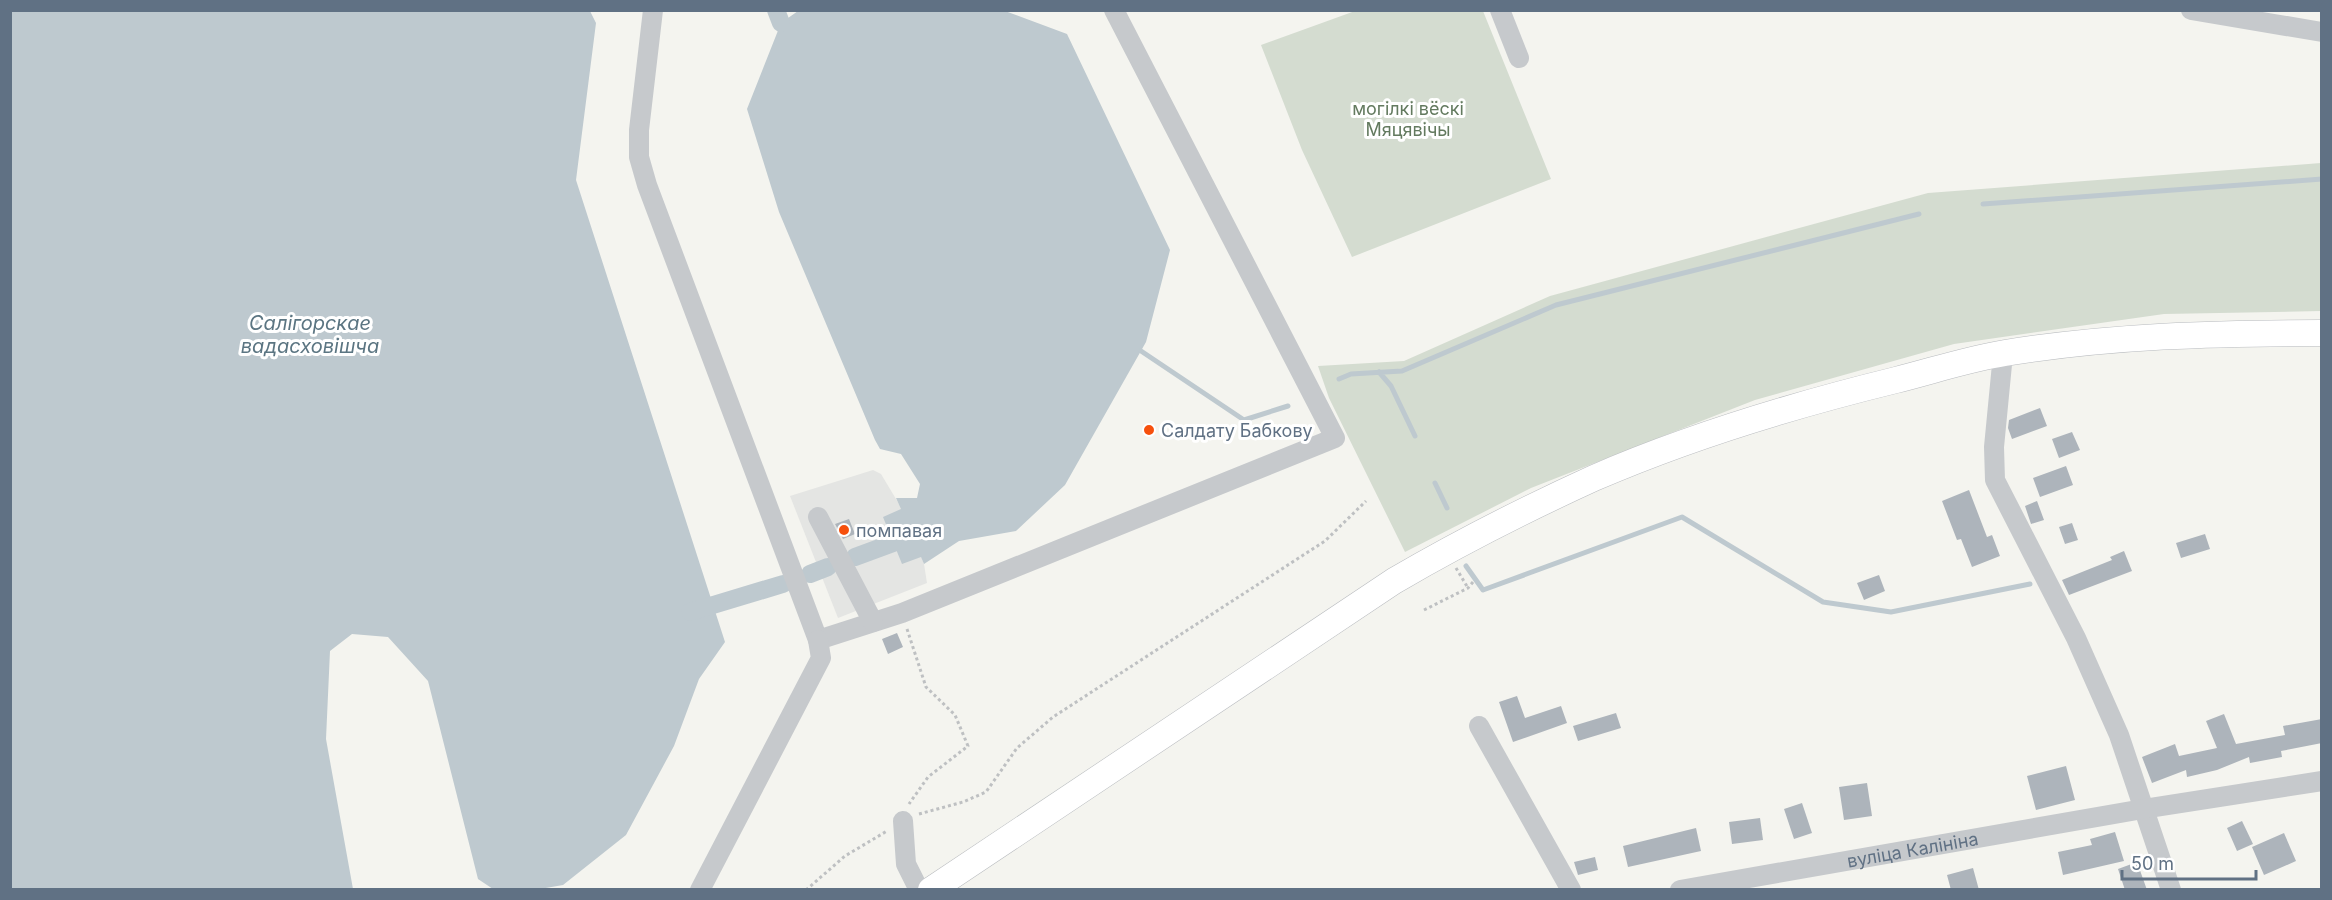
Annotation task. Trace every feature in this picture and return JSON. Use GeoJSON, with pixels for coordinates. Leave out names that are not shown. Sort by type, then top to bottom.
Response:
{"type":"FeatureCollection","features":[{"type":"Feature","properties":{"kind":"main road"},"geometry":{"type":"LineString","coordinates":[[931,890],[1375,593],[1473,536],[1596,478],[1709,435],[1821,398],[2003,354],[2118,338],[2221,333],[2322,333]]}},
{"type":"Feature","properties":{"kind":"street"},"geometry":{"type":"LineString","coordinates":[[653,10],[639,130],[639,157],[646,185],[818,640],[820,658],[700,890]]}},
{"type":"Feature","properties":{"kind":"street"},"geometry":{"type":"LineString","coordinates":[[818,640],[902,613],[1335,438],[1114,10]]}},
{"type":"Feature","properties":{"kind":"street"},"geometry":{"type":"LineString","coordinates":[[1500,10],[1519,58]]}},
{"type":"Feature","properties":{"kind":"street"},"geometry":{"type":"LineString","coordinates":[[2191,10],[2322,32]]}},
{"type":"Feature","properties":{"kind":"street"},"geometry":{"type":"LineString","coordinates":[[2003,354],[1994,447],[1995,480],[2076,638],[2119,735],[2171,890]]}},
{"type":"Feature","properties":{"kind":"street"},"geometry":{"type":"LineString","coordinates":[[818,518],[873,622]]}},
{"type":"Feature","properties":{"kind":"street"},"geometry":{"type":"LineString","coordinates":[[1479,726],[1571,890]]}},
{"type":"Feature","properties":{"kind":"street","name":"вуліца Калініна"},"geometry":{"type":"LineString","coordinates":[[1680,890],[2143,809],[2322,781]]}},
{"type":"Feature","properties":{"kind":"street"},"geometry":{"type":"LineString","coordinates":[[903,821],[906,864],[919,890]]}},
{"type":"Feature","properties":{"kind":"path"},"geometry":{"type":"LineString","coordinates":[[806,890],[845,856],[903,821],[922,812],[963,802],[986,792],[1017,748],[1053,717],[1325,541],[1366,501]]}},
{"type":"Feature","properties":{"kind":"path"},"geometry":{"type":"LineString","coordinates":[[1459,575],[1468,588]]}},
{"type":"Feature","properties":{"kind":"path"},"geometry":{"type":"LineString","coordinates":[[1424,610],[1468,588],[1473,582]]}},
{"type":"Feature","properties":{"kind":"path"},"geometry":{"type":"LineString","coordinates":[[902,613],[926,687],[955,715],[968,746],[928,777],[905,810],[903,821]]}},
{"type":"Feature","properties":{"kind":"shaded area"},"geometry":{"type":"Polygon","coordinates":[[[873,470],[881,474],[902,509],[924,564],[927,583],[838,618],[790,496],[873,470]]]}},
{"type":"Feature","properties":{"kind":"green space","name":"могілкі вёскі Мяцявічы"},"geometry":{"type":"Polygon","coordinates":[[[1355,11],[1483,11],[1551,179],[1352,257],[1302,150],[1261,45],[1355,11]]]}},
{"type":"Feature","properties":{"kind":"green space"},"geometry":{"type":"Polygon","coordinates":[[[2321,163],[2321,311],[2164,314],[1954,344],[1755,400],[1531,488],[1405,552],[1329,398],[1318,366],[1404,361],[1550,296],[1928,193],[2321,163]]]}},
{"type":"Feature","properties":{"kind":"water","name":"Салігорскае вадасховішча"},"geometry":{"type":"Polygon","coordinates":[[[10,11],[590,11],[596,23],[576,180],[725,642],[699,679],[674,746],[626,835],[563,885],[540,889],[493,889],[478,879],[428,681],[388,637],[352,634],[330,651],[326,739],[353,889],[11,889],[10,11]]]}},
{"type":"Feature","properties":{"kind":"water"},"geometry":{"type":"Polygon","coordinates":[[[798,11],[1005,11],[1067,34],[1170,250],[1146,342],[1065,485],[1016,531],[959,541],[924,564],[921,557],[902,564],[883,517],[901,509],[896,498],[917,498],[920,484],[901,454],[880,449],[875,440],[779,212],[747,109],[781,23],[798,11]]]}},
{"type":"Feature","properties":{"kind":"building"},"geometry":{"type":"Polygon","coordinates":[[[2040,408],[2047,426],[2012,439],[2008,428],[2009,420],[2040,408]]]}},
{"type":"Feature","properties":{"kind":"building"},"geometry":{"type":"Polygon","coordinates":[[[2072,432],[2080,450],[2059,458],[2052,439],[2072,432]]]}},
{"type":"Feature","properties":{"kind":"building"},"geometry":{"type":"Polygon","coordinates":[[[2066,466],[2073,485],[2040,497],[2033,478],[2066,466]]]}},
{"type":"Feature","properties":{"kind":"building"},"geometry":{"type":"Polygon","coordinates":[[[1969,490],[1987,537],[1992,535],[2000,556],[1972,567],[1961,539],[1957,540],[1942,501],[1969,490]]]}},
{"type":"Feature","properties":{"kind":"building"},"geometry":{"type":"Polygon","coordinates":[[[2037,501],[2044,520],[2031,524],[2025,506],[2037,501]]]}},
{"type":"Feature","properties":{"kind":"building","name":"помпавая"},"geometry":{"type":"Polygon","coordinates":[[[849,519],[855,534],[843,539],[835,524],[849,519]]]}},
{"type":"Feature","properties":{"kind":"building"},"geometry":{"type":"Polygon","coordinates":[[[2072,523],[2078,540],[2065,544],[2059,527],[2072,523]]]}},
{"type":"Feature","properties":{"kind":"building"},"geometry":{"type":"Polygon","coordinates":[[[2205,534],[2210,549],[2181,558],[2176,543],[2205,534]]]}},
{"type":"Feature","properties":{"kind":"building"},"geometry":{"type":"Polygon","coordinates":[[[2124,551],[2132,571],[2069,595],[2062,580],[2112,560],[2110,557],[2124,551]]]}},
{"type":"Feature","properties":{"kind":"building"},"geometry":{"type":"Polygon","coordinates":[[[1879,575],[1885,591],[1864,600],[1857,583],[1879,575]]]}},
{"type":"Feature","properties":{"kind":"building"},"geometry":{"type":"Polygon","coordinates":[[[897,633],[903,647],[888,654],[882,639],[897,633]]]}},
{"type":"Feature","properties":{"kind":"building"},"geometry":{"type":"Polygon","coordinates":[[[1517,696],[1525,718],[1561,706],[1567,723],[1513,742],[1499,702],[1517,696]]]}},
{"type":"Feature","properties":{"kind":"building"},"geometry":{"type":"Polygon","coordinates":[[[1616,713],[1621,728],[1578,741],[1573,726],[1616,713]]]}},
{"type":"Feature","properties":{"kind":"building"},"geometry":{"type":"Polygon","coordinates":[[[2224,714],[2236,744],[2285,735],[2283,726],[2322,719],[2322,743],[2281,751],[2282,757],[2250,763],[2249,757],[2217,770],[2187,777],[2186,770],[2152,783],[2142,757],[2175,744],[2179,756],[2217,748],[2206,721],[2224,714]]]}},
{"type":"Feature","properties":{"kind":"building"},"geometry":{"type":"Polygon","coordinates":[[[2066,766],[2075,800],[2036,810],[2027,776],[2066,766]]]}},
{"type":"Feature","properties":{"kind":"building"},"geometry":{"type":"Polygon","coordinates":[[[1867,783],[1872,816],[1844,820],[1839,787],[1867,783]]]}},
{"type":"Feature","properties":{"kind":"building"},"geometry":{"type":"Polygon","coordinates":[[[1802,803],[1812,833],[1794,839],[1784,809],[1802,803]]]}},
{"type":"Feature","properties":{"kind":"building"},"geometry":{"type":"Polygon","coordinates":[[[1760,818],[1763,840],[1732,844],[1729,822],[1760,818]]]}},
{"type":"Feature","properties":{"kind":"building"},"geometry":{"type":"Polygon","coordinates":[[[2242,821],[2253,844],[2237,851],[2227,828],[2242,821]]]}},
{"type":"Feature","properties":{"kind":"building"},"geometry":{"type":"Polygon","coordinates":[[[1696,828],[1701,851],[1628,867],[1623,846],[1696,828]]]}},
{"type":"Feature","properties":{"kind":"building"},"geometry":{"type":"Polygon","coordinates":[[[2115,832],[2124,861],[2063,875],[2058,852],[2092,845],[2090,839],[2115,832]]]}},
{"type":"Feature","properties":{"kind":"building"},"geometry":{"type":"Polygon","coordinates":[[[2284,833],[2296,861],[2264,875],[2252,847],[2284,833]]]}},
{"type":"Feature","properties":{"kind":"building"},"geometry":{"type":"Polygon","coordinates":[[[1595,857],[1598,870],[1578,875],[1574,862],[1595,857]]]}},
{"type":"Feature","properties":{"kind":"building"},"geometry":{"type":"Polygon","coordinates":[[[2137,862],[2147,890],[2125,890],[2118,869],[2137,862]]]}},
{"type":"Feature","properties":{"kind":"building"},"geometry":{"type":"Polygon","coordinates":[[[1973,868],[1979,890],[1951,890],[1947,875],[1973,868]]]}},
{"type":"Feature","properties":{"kind":"waterway"},"geometry":{"type":"LineString","coordinates":[[776,10],[781,23]]}},
{"type":"Feature","properties":{"kind":"waterway"},"geometry":{"type":"LineString","coordinates":[[1983,204],[2322,179]]}},
{"type":"Feature","properties":{"kind":"waterway"},"geometry":{"type":"LineString","coordinates":[[1339,379],[1351,374],[1402,371],[1556,305],[1919,214]]}},
{"type":"Feature","properties":{"kind":"waterway"},"geometry":{"type":"LineString","coordinates":[[1141,351],[1244,420],[1288,406]]}},
{"type":"Feature","properties":{"kind":"waterway"},"geometry":{"type":"LineString","coordinates":[[1379,372],[1391,386],[1415,436]]}},
{"type":"Feature","properties":{"kind":"waterway"},"geometry":{"type":"LineString","coordinates":[[1435,483],[1447,508]]}},
{"type":"Feature","properties":{"kind":"waterway"},"geometry":{"type":"LineString","coordinates":[[1466,566],[1483,590],[1682,517],[1823,602],[1891,612],[2030,584]]}},
{"type":"Feature","properties":{"kind":"waterway"},"geometry":{"type":"LineString","coordinates":[[855,557],[893,543]]}},
{"type":"Feature","properties":{"kind":"waterway"},"geometry":{"type":"LineString","coordinates":[[810,574],[828,567]]}},
{"type":"Feature","properties":{"kind":"waterway"},"geometry":{"type":"LineString","coordinates":[[690,612],[783,584]]}},
{"type":"Feature","properties":{"kind":"place","name":"Салдату Бабкову"},"geometry":{"type":"Point","coordinates":[1149,430]}},
{"type":"Feature","properties":{"kind":"place","name":"помпавая"},"geometry":{"type":"Point","coordinates":[844,530]}}]}
